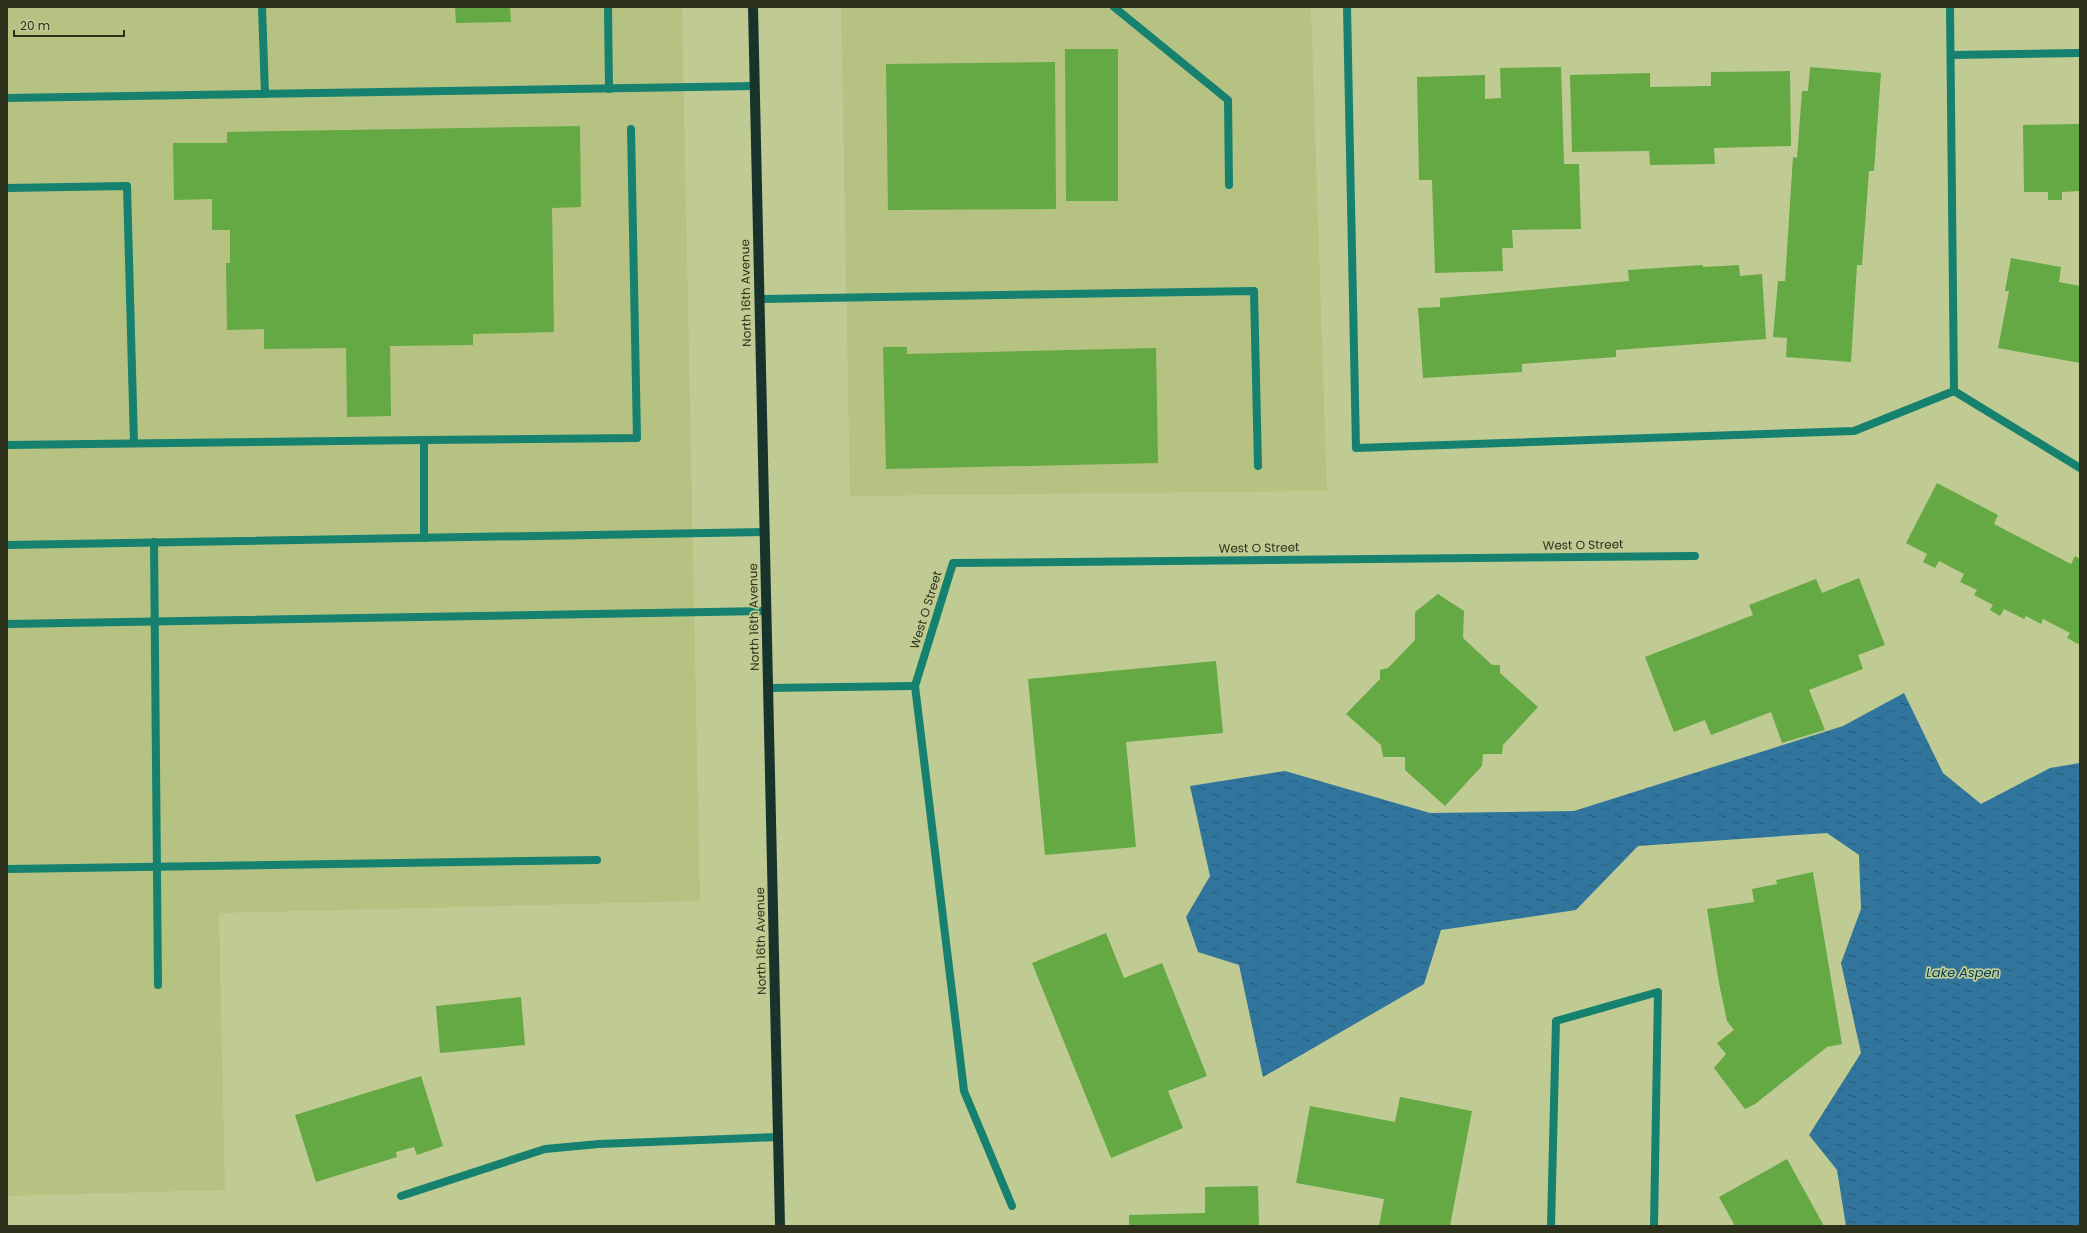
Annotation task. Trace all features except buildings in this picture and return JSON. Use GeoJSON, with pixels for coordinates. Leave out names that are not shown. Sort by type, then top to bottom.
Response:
{"type":"FeatureCollection","features":[{"type":"Feature","properties":{"kind":"main road","name":"North 16th Avenue"},"geometry":{"type":"LineString","coordinates":[[753,7],[780,1226]]}},
{"type":"Feature","properties":{"kind":"street"},"geometry":{"type":"LineString","coordinates":[[262,7],[265,94]]}},
{"type":"Feature","properties":{"kind":"street"},"geometry":{"type":"LineString","coordinates":[[608,7],[609,89]]}},
{"type":"Feature","properties":{"kind":"street"},"geometry":{"type":"LineString","coordinates":[[1114,7],[1228,100],[1229,185]]}},
{"type":"Feature","properties":{"kind":"street"},"geometry":{"type":"LineString","coordinates":[[1347,7],[1356,448],[1854,431],[1954,391]]}},
{"type":"Feature","properties":{"kind":"street"},"geometry":{"type":"LineString","coordinates":[[1950,7],[1954,391]]}},
{"type":"Feature","properties":{"kind":"street"},"geometry":{"type":"LineString","coordinates":[[1951,55],[2080,53]]}},
{"type":"Feature","properties":{"kind":"street"},"geometry":{"type":"LineString","coordinates":[[7,98],[754,86]]}},
{"type":"Feature","properties":{"kind":"street"},"geometry":{"type":"LineString","coordinates":[[7,445],[637,438],[631,129]]}},
{"type":"Feature","properties":{"kind":"street"},"geometry":{"type":"LineString","coordinates":[[7,188],[127,186],[134,443]]}},
{"type":"Feature","properties":{"kind":"street"},"geometry":{"type":"LineString","coordinates":[[760,299],[1254,291],[1258,466]]}},
{"type":"Feature","properties":{"kind":"street"},"geometry":{"type":"LineString","coordinates":[[1954,391],[2080,468]]}},
{"type":"Feature","properties":{"kind":"street"},"geometry":{"type":"LineString","coordinates":[[424,440],[424,538]]}},
{"type":"Feature","properties":{"kind":"street"},"geometry":{"type":"LineString","coordinates":[[7,545],[765,532]]}},
{"type":"Feature","properties":{"kind":"street"},"geometry":{"type":"LineString","coordinates":[[154,542],[158,985]]}},
{"type":"Feature","properties":{"kind":"street","name":"West O Street"},"geometry":{"type":"LineString","coordinates":[[915,686],[953,563],[1695,556]]}},
{"type":"Feature","properties":{"kind":"street"},"geometry":{"type":"LineString","coordinates":[[7,624],[767,611]]}},
{"type":"Feature","properties":{"kind":"street"},"geometry":{"type":"LineString","coordinates":[[768,688],[915,686],[964,1091],[1012,1206]]}},
{"type":"Feature","properties":{"kind":"street"},"geometry":{"type":"LineString","coordinates":[[7,869],[598,860]]}},
{"type":"Feature","properties":{"kind":"street"},"geometry":{"type":"LineString","coordinates":[[1551,1226],[1556,1021],[1658,992],[1654,1226]]}},
{"type":"Feature","properties":{"kind":"street"},"geometry":{"type":"LineString","coordinates":[[401,1196],[545,1149],[599,1144],[778,1137]]}},
{"type":"Feature","properties":{"kind":"shaded area"},"geometry":{"type":"Polygon","coordinates":[[[7,7],[682,7],[700,901],[219,913],[225,1190],[7,1196],[7,7]]]}},
{"type":"Feature","properties":{"kind":"shaded area"},"geometry":{"type":"Polygon","coordinates":[[[841,7],[1311,7],[1327,491],[850,496],[841,7]]]}},
{"type":"Feature","properties":{"kind":"water","name":"Lake Aspen"},"geometry":{"type":"Polygon","coordinates":[[[1904,693],[1943,773],[1981,804],[2050,768],[2080,763],[2080,1226],[1846,1226],[1837,1170],[1809,1135],[1861,1053],[1841,963],[1861,909],[1859,855],[1827,833],[1638,846],[1576,910],[1441,930],[1424,984],[1263,1077],[1239,965],[1198,952],[1186,917],[1210,876],[1190,786],[1285,771],[1430,813],[1574,811],[1843,726],[1904,693]]]}}]}
